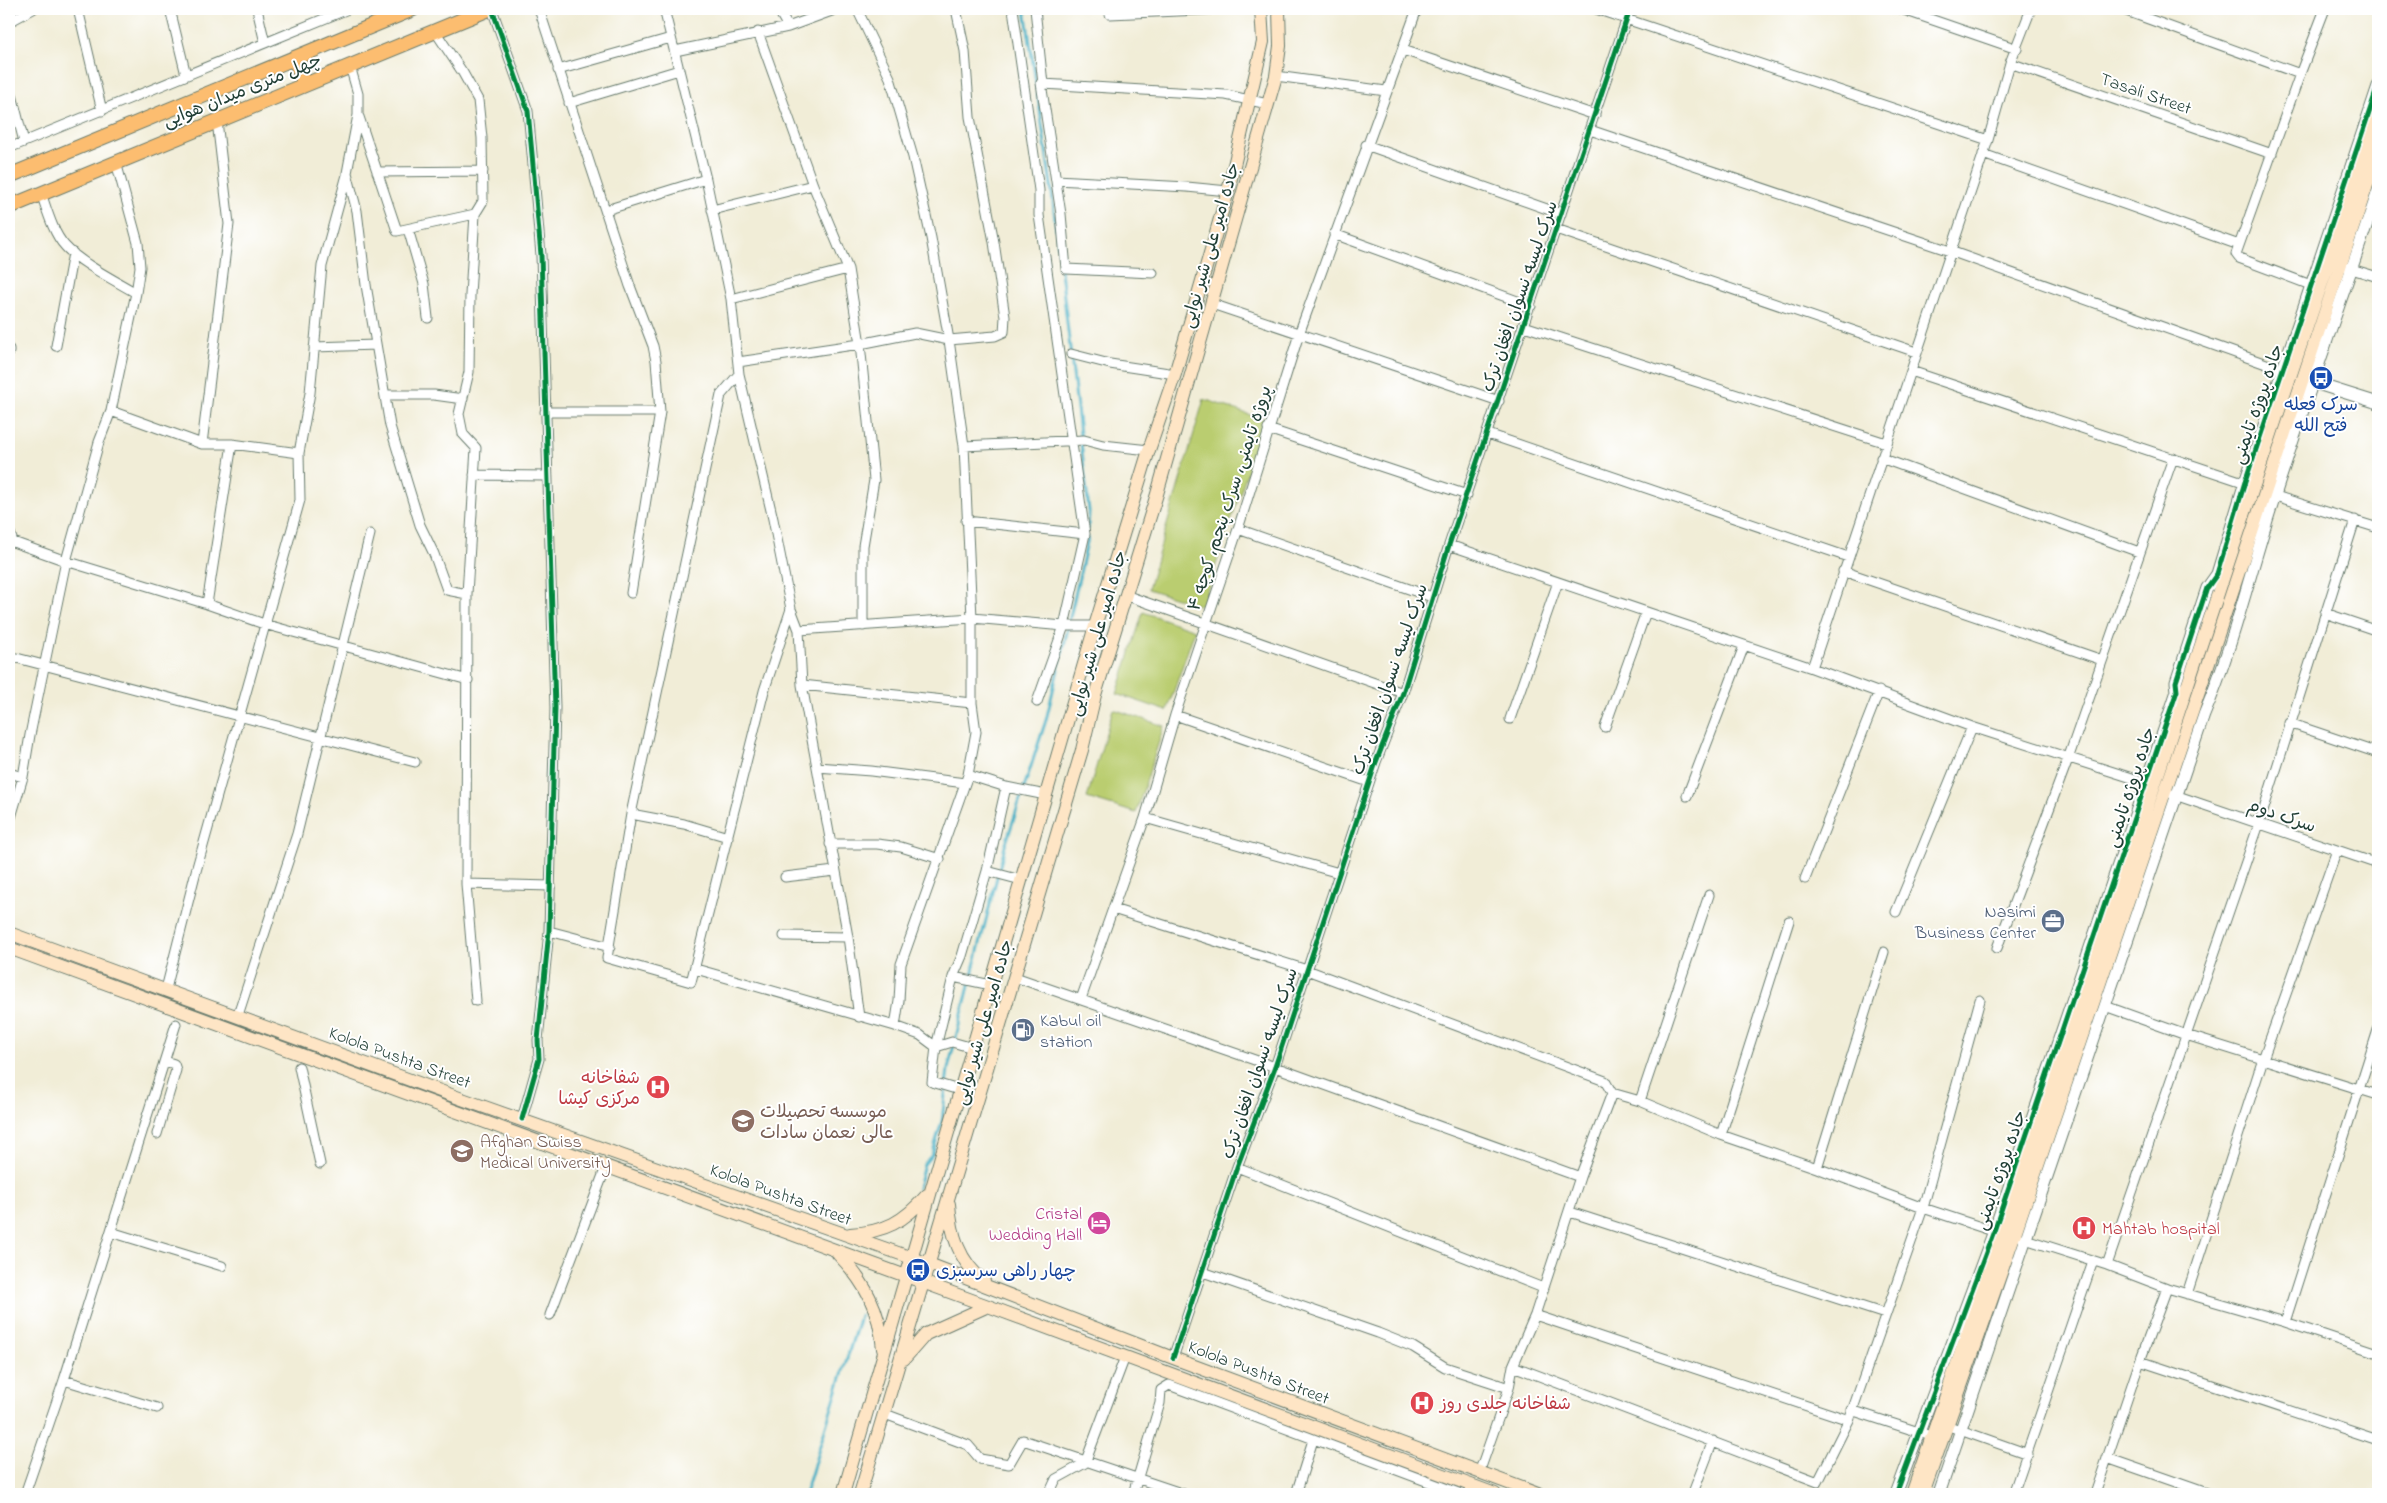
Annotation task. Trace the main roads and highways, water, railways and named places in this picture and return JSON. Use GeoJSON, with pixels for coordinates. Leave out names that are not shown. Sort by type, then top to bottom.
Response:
{"type":"FeatureCollection","features":[{"type":"Feature","properties":{"kind":"main road"},"geometry":{"type":"LineString","coordinates":[[9,176],[413,9]]}},
{"type":"Feature","properties":{"kind":"main road","name":"چهل متری میدان هوایی"},"geometry":{"type":"LineString","coordinates":[[9,207],[490,9]]}},
{"type":"Feature","properties":{"kind":"main road"},"geometry":{"type":"LineString","coordinates":[[843,1494],[1095,626],[1149,450],[1175,374],[1228,191],[1264,42],[1261,9]]}},
{"type":"Feature","properties":{"kind":"main road","name":"جاده امیر علی شیر نوایی"},"geometry":{"type":"LineString","coordinates":[[860,1494],[1082,750],[1095,695],[1157,494],[1212,304],[1276,76],[1280,46],[1279,9]]}},
{"type":"Feature","properties":{"kind":"main road"},"geometry":{"type":"LineString","coordinates":[[294,58],[305,84]]}},
{"type":"Feature","properties":{"kind":"main road","name":"جاده پروژه تایمنی"},"geometry":{"type":"LineString","coordinates":[[2297,376],[2316,287],[2378,118]]}},
{"type":"Feature","properties":{"kind":"main road","name":"جاده پروژه تایمنی"},"geometry":{"type":"LineString","coordinates":[[1923,1494],[1946,1425],[2020,1237],[2161,789],[2297,376],[2346,267],[2378,152]]}},
{"type":"Feature","properties":{"kind":"main road","name":"جاده پروژه تایمنی"},"geometry":{"type":"LineString","coordinates":[[1912,1494],[1925,1434],[1997,1232],[2161,789]]}},
{"type":"Feature","properties":{"kind":"main road","name":"Kolola Pushta Street"},"geometry":{"type":"LineString","coordinates":[[9,933],[929,1264],[1173,1358],[1538,1494]]}},
{"type":"Feature","properties":{"kind":"main road"},"geometry":{"type":"LineString","coordinates":[[40,959],[44,946]]}},
{"type":"Feature","properties":{"kind":"main road"},"geometry":{"type":"LineString","coordinates":[[9,948],[988,1306],[1494,1494]]}},
{"type":"Feature","properties":{"kind":"main road"},"geometry":{"type":"LineString","coordinates":[[842,1234],[869,1233],[898,1223],[916,1208],[930,1191]]}},
{"type":"Feature","properties":{"kind":"main road"},"geometry":{"type":"LineString","coordinates":[[949,1196],[951,1224],[958,1250],[973,1273],[994,1289]]}},
{"type":"Feature","properties":{"kind":"main road"},"geometry":{"type":"LineString","coordinates":[[834,1251],[855,1272],[875,1306],[882,1330],[884,1358]]}},
{"type":"Feature","properties":{"kind":"main road"},"geometry":{"type":"LineString","coordinates":[[900,1363],[926,1334],[988,1306]]}},
{"type":"Feature","properties":{"kind":"waterway"},"geometry":{"type":"LineString","coordinates":[[1025,9],[1051,185],[1089,511],[1088,529]]}},
{"type":"Feature","properties":{"kind":"waterway"},"geometry":{"type":"LineString","coordinates":[[1069,622],[1088,538]]}},
{"type":"Feature","properties":{"kind":"waterway"},"geometry":{"type":"LineString","coordinates":[[918,1188],[924,1164],[932,1155],[942,1121],[948,1069],[957,1033],[1005,846],[1046,720],[1068,628]]}},
{"type":"Feature","properties":{"kind":"waterway"},"geometry":{"type":"LineString","coordinates":[[805,1494],[860,1316]]}},
{"type":"Feature","properties":{"kind":"place","name":"سرک قعله فتح الله"},"geometry":{"type":"Point","coordinates":[2321,378]}},
{"type":"Feature","properties":{"kind":"place","name":"Nasimi Business Center"},"geometry":{"type":"Point","coordinates":[2053,921]}},
{"type":"Feature","properties":{"kind":"place","name":"Kabul oil station"},"geometry":{"type":"Point","coordinates":[1023,1030]}},
{"type":"Feature","properties":{"kind":"place","name":"شفاخانه مرکزی کیشا"},"geometry":{"type":"Point","coordinates":[658,1087]}},
{"type":"Feature","properties":{"kind":"place","name":"موسسه تحصیلات عالی نعمان سادات"},"geometry":{"type":"Point","coordinates":[743,1121]}},
{"type":"Feature","properties":{"kind":"place","name":"Afghan Swiss Medical University"},"geometry":{"type":"Point","coordinates":[462,1151]}},
{"type":"Feature","properties":{"kind":"place","name":"Cristal Wedding Hall"},"geometry":{"type":"Point","coordinates":[1099,1223]}},
{"type":"Feature","properties":{"kind":"place","name":"Mahtab hospital"},"geometry":{"type":"Point","coordinates":[2084,1228]}},
{"type":"Feature","properties":{"kind":"place","name":"چهار راهی سرسبزی"},"geometry":{"type":"Point","coordinates":[918,1270]}},
{"type":"Feature","properties":{"kind":"place","name":"شفاخانه جلدی روز"},"geometry":{"type":"Point","coordinates":[1422,1403]}}]}
